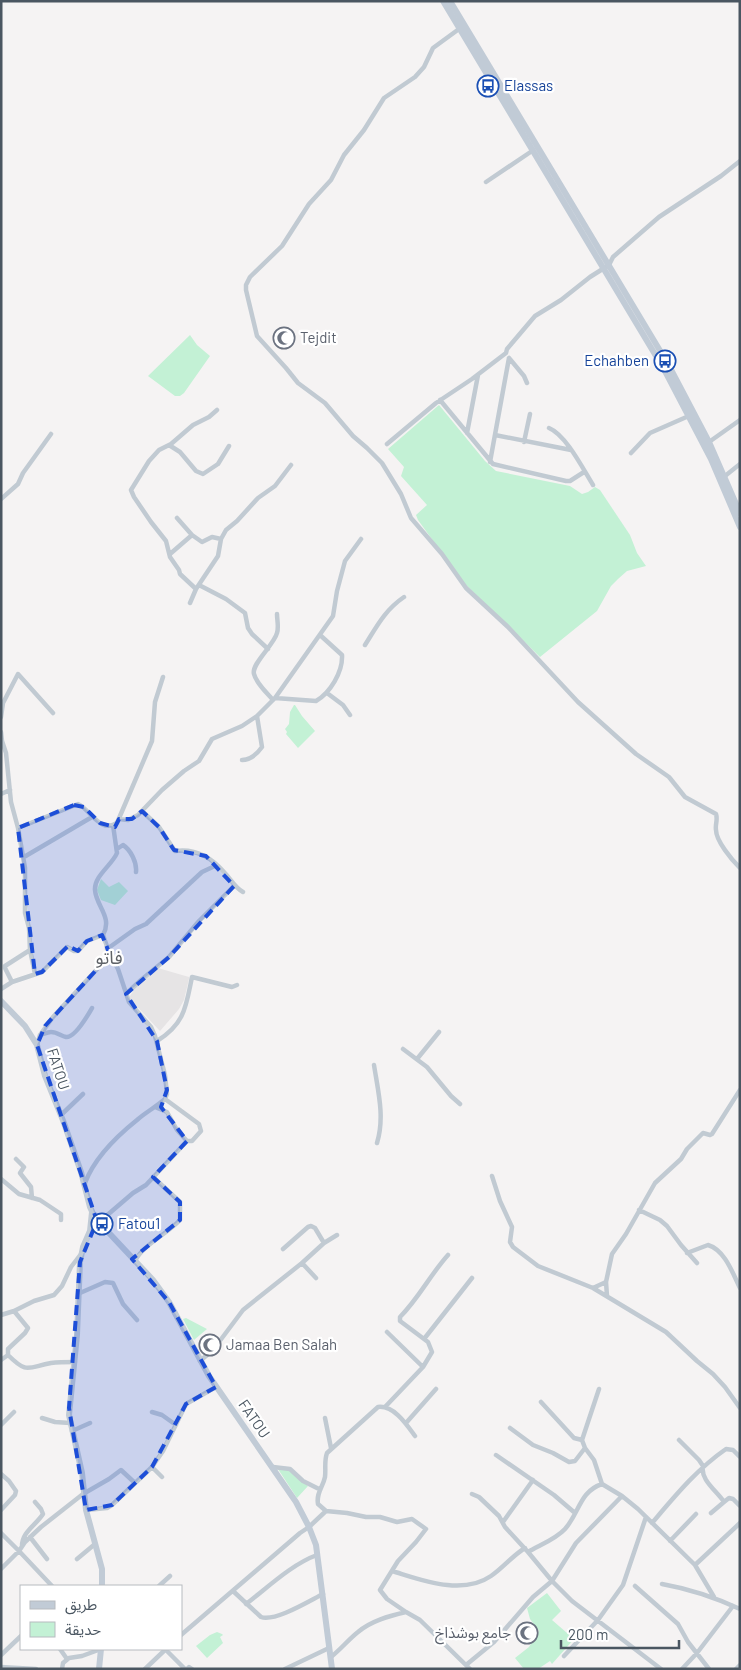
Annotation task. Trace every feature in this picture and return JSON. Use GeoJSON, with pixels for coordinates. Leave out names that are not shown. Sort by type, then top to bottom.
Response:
{"type":"FeatureCollection","features":[{"type":"Feature","properties":{"kind":"street"},"geometry":{"type":"LineString","coordinates":[[443,1],[603,255],[606,268]]}},
{"type":"Feature","properties":{"kind":"street"},"geometry":{"type":"LineString","coordinates":[[450,1],[519,124],[532,151],[657,351],[709,442],[737,508],[740,528]]}},
{"type":"Feature","properties":{"kind":"street"},"geometry":{"type":"LineString","coordinates":[[459,29],[433,48],[424,67],[415,77],[384,98],[364,130],[344,154],[331,180],[309,204],[282,246],[250,277],[246,290],[254,328],[257,336],[298,383],[325,403],[353,436],[386,468],[401,494],[411,518],[442,554],[466,588],[508,627],[578,702],[636,754],[669,777],[685,797],[716,814],[718,837],[727,853],[740,868]]}},
{"type":"Feature","properties":{"kind":"street"},"geometry":{"type":"LineString","coordinates":[[486,182],[532,151]]}},
{"type":"Feature","properties":{"kind":"street"},"geometry":{"type":"LineString","coordinates":[[490,462],[507,350],[535,316],[561,300],[597,272],[606,268],[613,256],[659,217],[721,176],[740,161]]}},
{"type":"Feature","properties":{"kind":"street"},"geometry":{"type":"LineString","coordinates":[[603,255],[613,256]]}},
{"type":"Feature","properties":{"kind":"street"},"geometry":{"type":"LineString","coordinates":[[597,272],[606,268]]}},
{"type":"Feature","properties":{"kind":"street"},"geometry":{"type":"LineString","coordinates":[[387,444],[440,400],[507,355]]}},
{"type":"Feature","properties":{"kind":"street"},"geometry":{"type":"LineString","coordinates":[[507,355],[524,376],[527,383]]}},
{"type":"Feature","properties":{"kind":"street"},"geometry":{"type":"LineString","coordinates":[[467,433],[478,375]]}},
{"type":"Feature","properties":{"kind":"street"},"geometry":{"type":"LineString","coordinates":[[440,400],[490,462],[566,481],[570,481],[584,472]]}},
{"type":"Feature","properties":{"kind":"street"},"geometry":{"type":"LineString","coordinates":[[217,410],[154,454],[132,490],[151,522],[164,538],[180,574],[198,587],[226,598],[245,612],[248,628],[268,649]]}},
{"type":"Feature","properties":{"kind":"street"},"geometry":{"type":"LineString","coordinates":[[524,442],[530,414]]}},
{"type":"Feature","properties":{"kind":"street"},"geometry":{"type":"LineString","coordinates":[[631,453],[650,433],[692,414]]}},
{"type":"Feature","properties":{"kind":"street"},"geometry":{"type":"LineString","coordinates":[[692,414],[737,508]]}},
{"type":"Feature","properties":{"kind":"street"},"geometry":{"type":"LineString","coordinates":[[709,442],[740,420]]}},
{"type":"Feature","properties":{"kind":"street"},"geometry":{"type":"LineString","coordinates":[[550,428],[555,430],[571,450],[593,485]]}},
{"type":"Feature","properties":{"kind":"street"},"geometry":{"type":"LineString","coordinates":[[1,499],[18,484],[23,473],[51,434]]}},
{"type":"Feature","properties":{"kind":"street"},"geometry":{"type":"LineString","coordinates":[[495,435],[571,450]]}},
{"type":"Feature","properties":{"kind":"street"},"geometry":{"type":"LineString","coordinates":[[169,445],[180,452],[196,471],[203,474],[218,464],[229,446]]}},
{"type":"Feature","properties":{"kind":"street"},"geometry":{"type":"LineString","coordinates":[[724,476],[740,464]]}},
{"type":"Feature","properties":{"kind":"street"},"geometry":{"type":"LineString","coordinates":[[190,603],[218,556],[221,539],[232,524],[258,498],[275,486],[292,465]]}},
{"type":"Feature","properties":{"kind":"street"},"geometry":{"type":"LineString","coordinates":[[177,518],[192,535],[202,542],[212,537],[221,539]]}},
{"type":"Feature","properties":{"kind":"street"},"geometry":{"type":"LineString","coordinates":[[170,554],[192,535]]}},
{"type":"Feature","properties":{"kind":"street"},"geometry":{"type":"LineString","coordinates":[[120,819],[132,820],[162,790],[199,760],[212,739],[242,726],[257,716],[274,699],[332,616],[345,561],[361,539]]}},
{"type":"Feature","properties":{"kind":"street"},"geometry":{"type":"LineString","coordinates":[[365,645],[391,606],[404,597]]}},
{"type":"Feature","properties":{"kind":"street"},"geometry":{"type":"LineString","coordinates":[[277,614],[278,631],[268,649],[254,667],[253,674],[274,699],[316,701],[327,693],[340,669],[342,655],[320,635]]}},
{"type":"Feature","properties":{"kind":"street"},"geometry":{"type":"LineString","coordinates":[[1,717],[3,703],[18,674],[52,713]]}},
{"type":"Feature","properties":{"kind":"street"},"geometry":{"type":"LineString","coordinates":[[18,828],[78,804],[84,807],[92,817],[104,824],[113,825],[120,819],[133,783],[152,741],[155,702],[163,676]]}},
{"type":"Feature","properties":{"kind":"street"},"geometry":{"type":"LineString","coordinates":[[327,693],[343,705],[350,715]]}},
{"type":"Feature","properties":{"kind":"street"},"geometry":{"type":"LineString","coordinates":[[242,760],[256,755],[262,747],[257,716]]}},
{"type":"Feature","properties":{"kind":"street"},"geometry":{"type":"LineString","coordinates":[[1,732],[6,753],[11,802],[18,828],[21,851],[24,857],[26,882],[25,913],[29,928],[30,950],[35,974]]}},
{"type":"Feature","properties":{"kind":"street"},"geometry":{"type":"LineString","coordinates":[[1,794],[10,790]]}},
{"type":"Feature","properties":{"kind":"street"},"geometry":{"type":"LineString","coordinates":[[142,811],[159,827],[175,851],[192,851],[206,856],[225,872],[234,886],[243,892]]}},
{"type":"Feature","properties":{"kind":"street"},"geometry":{"type":"LineString","coordinates":[[24,857],[92,817]]}},
{"type":"Feature","properties":{"kind":"street"},"geometry":{"type":"LineString","coordinates":[[113,825],[117,849],[115,856],[98,880],[95,888],[106,918],[106,926],[102,935],[118,969],[131,1004],[151,1027],[157,1041],[167,1086],[167,1100],[165,1104],[167,1112],[177,1130],[187,1141]]}},
{"type":"Feature","properties":{"kind":"street"},"geometry":{"type":"LineString","coordinates":[[117,849],[123,845],[131,852],[137,868],[136,872]]}},
{"type":"Feature","properties":{"kind":"street"},"geometry":{"type":"LineString","coordinates":[[107,949],[135,929],[146,924],[202,872],[218,865]]}},
{"type":"Feature","properties":{"kind":"street"},"geometry":{"type":"LineString","coordinates":[[127,993],[169,958],[199,921],[234,886]]}},
{"type":"Feature","properties":{"kind":"street"},"geometry":{"type":"LineString","coordinates":[[1,989],[12,982],[42,972],[67,947],[78,951],[87,941],[102,935]]}},
{"type":"Feature","properties":{"kind":"street"},"geometry":{"type":"LineString","coordinates":[[12,982],[5,966],[30,950]]}},
{"type":"Feature","properties":{"kind":"street"},"geometry":{"type":"LineString","coordinates":[[36,1045],[49,1022],[110,955]]}},
{"type":"Feature","properties":{"kind":"street"},"geometry":{"type":"LineString","coordinates":[[157,1041],[171,1032],[180,1020],[188,1003],[192,977],[232,987],[236,985]]}},
{"type":"Feature","properties":{"kind":"street","name":"FATOU"},"geometry":{"type":"LineString","coordinates":[[1,1001],[25,1026],[36,1045],[92,1212],[99,1224],[153,1280],[169,1302],[216,1387],[273,1467],[310,1527],[317,1555],[332,1669]]}},
{"type":"Feature","properties":{"kind":"street"},"geometry":{"type":"LineString","coordinates":[[40,1035],[53,1032],[65,1037],[70,1036],[83,1023],[92,1008]]}},
{"type":"Feature","properties":{"kind":"street"},"geometry":{"type":"LineString","coordinates":[[417,1059],[439,1032]]}},
{"type":"Feature","properties":{"kind":"street"},"geometry":{"type":"LineString","coordinates":[[403,1049],[427,1067],[450,1096],[460,1104]]}},
{"type":"Feature","properties":{"kind":"street"},"geometry":{"type":"LineString","coordinates":[[374,1065],[381,1115],[377,1143]]}},
{"type":"Feature","properties":{"kind":"street"},"geometry":{"type":"LineString","coordinates":[[607,1296],[606,1282],[612,1254],[629,1229],[655,1183],[681,1159],[698,1136],[703,1133],[712,1134],[740,1090]]}},
{"type":"Feature","properties":{"kind":"street"},"geometry":{"type":"LineString","coordinates":[[61,1115],[83,1094]]}},
{"type":"Feature","properties":{"kind":"street"},"geometry":{"type":"LineString","coordinates":[[84,1184],[95,1164],[120,1135],[138,1119],[167,1100]]}},
{"type":"Feature","properties":{"kind":"street"},"geometry":{"type":"LineString","coordinates":[[90,1231],[133,1192],[146,1185],[187,1141],[195,1139],[201,1131],[201,1127],[167,1100]]}},
{"type":"Feature","properties":{"kind":"street"},"geometry":{"type":"LineString","coordinates":[[155,1107],[167,1112]]}},
{"type":"Feature","properties":{"kind":"street"},"geometry":{"type":"LineString","coordinates":[[16,1159],[24,1167],[21,1175],[31,1187],[32,1198]]}},
{"type":"Feature","properties":{"kind":"street"},"geometry":{"type":"LineString","coordinates":[[492,1176],[500,1202],[512,1227],[510,1242],[513,1247],[543,1269],[593,1288],[654,1324],[675,1339],[725,1387],[740,1408]]}},
{"type":"Feature","properties":{"kind":"street"},"geometry":{"type":"LineString","coordinates":[[135,1261],[138,1254],[164,1235],[180,1220],[180,1202],[153,1177]]}},
{"type":"Feature","properties":{"kind":"street"},"geometry":{"type":"LineString","coordinates":[[1,1178],[19,1194],[40,1200],[61,1214],[61,1220]]}},
{"type":"Feature","properties":{"kind":"street"},"geometry":{"type":"LineString","coordinates":[[639,1210],[660,1220],[697,1263]]}},
{"type":"Feature","properties":{"kind":"street","name":"FATOU"},"geometry":{"type":"LineString","coordinates":[[92,1212],[90,1231],[81,1254],[80,1293],[70,1401],[70,1423],[82,1473],[86,1510],[102,1568],[102,1585]]}},
{"type":"Feature","properties":{"kind":"street"},"geometry":{"type":"LineString","coordinates":[[283,1249],[311,1226],[315,1228],[324,1243]]}},
{"type":"Feature","properties":{"kind":"street"},"geometry":{"type":"LineString","coordinates":[[200,1361],[213,1350],[243,1310],[337,1234]]}},
{"type":"Feature","properties":{"kind":"street"},"geometry":{"type":"LineString","coordinates":[[687,1253],[708,1245],[717,1249],[725,1259],[740,1288]]}},
{"type":"Feature","properties":{"kind":"street"},"geometry":{"type":"LineString","coordinates":[[1,1315],[54,1295],[62,1286],[71,1267],[81,1254]]}},
{"type":"Feature","properties":{"kind":"street"},"geometry":{"type":"LineString","coordinates":[[385,1408],[423,1367],[432,1352],[428,1342],[400,1321],[400,1317],[416,1300],[437,1267],[448,1255]]}},
{"type":"Feature","properties":{"kind":"street"},"geometry":{"type":"LineString","coordinates":[[302,1263],[316,1278]]}},
{"type":"Feature","properties":{"kind":"street"},"geometry":{"type":"LineString","coordinates":[[424,1339],[472,1278]]}},
{"type":"Feature","properties":{"kind":"street"},"geometry":{"type":"LineString","coordinates":[[80,1293],[105,1282],[113,1283],[123,1304],[137,1320]]}},
{"type":"Feature","properties":{"kind":"street"},"geometry":{"type":"LineString","coordinates":[[593,1288],[606,1282]]}},
{"type":"Feature","properties":{"kind":"street"},"geometry":{"type":"LineString","coordinates":[[14,1311],[28,1328],[8,1349],[8,1355],[20,1367],[34,1368],[51,1363],[75,1362]]}},
{"type":"Feature","properties":{"kind":"street"},"geometry":{"type":"LineString","coordinates":[[387,1332],[423,1367]]}},
{"type":"Feature","properties":{"kind":"street"},"geometry":{"type":"LineString","coordinates":[[1,1360],[8,1355]]}},
{"type":"Feature","properties":{"kind":"street"},"geometry":{"type":"LineString","coordinates":[[86,1510],[107,1508],[112,1505],[152,1467],[163,1451],[186,1404],[216,1387]]}},
{"type":"Feature","properties":{"kind":"street"},"geometry":{"type":"LineString","coordinates":[[406,1423],[436,1389]]}},
{"type":"Feature","properties":{"kind":"street"},"geometry":{"type":"LineString","coordinates":[[599,1389],[582,1440],[594,1460],[602,1484],[622,1496],[646,1516],[696,1565],[714,1597]]}},
{"type":"Feature","properties":{"kind":"street"},"geometry":{"type":"LineString","coordinates":[[541,1402],[574,1438],[582,1440]]}},
{"type":"Feature","properties":{"kind":"street"},"geometry":{"type":"LineString","coordinates":[[415,1436],[406,1423],[385,1408],[378,1407],[331,1448],[325,1460],[324,1479],[317,1497],[318,1504],[326,1511],[366,1517],[380,1517],[397,1522],[412,1519],[426,1529],[402,1557],[380,1590],[382,1594],[395,1604],[420,1620],[470,1669]]}},
{"type":"Feature","properties":{"kind":"street"},"geometry":{"type":"LineString","coordinates":[[1,1425],[14,1412]]}},
{"type":"Feature","properties":{"kind":"street"},"geometry":{"type":"LineString","coordinates":[[152,1412],[162,1415],[176,1425]]}},
{"type":"Feature","properties":{"kind":"street"},"geometry":{"type":"LineString","coordinates":[[42,1418],[55,1422],[70,1423]]}},
{"type":"Feature","properties":{"kind":"street"},"geometry":{"type":"LineString","coordinates":[[325,1418],[331,1448]]}},
{"type":"Feature","properties":{"kind":"street"},"geometry":{"type":"LineString","coordinates":[[72,1431],[90,1423]]}},
{"type":"Feature","properties":{"kind":"street"},"geometry":{"type":"LineString","coordinates":[[510,1428],[533,1444],[569,1462],[575,1461],[586,1448]]}},
{"type":"Feature","properties":{"kind":"street"},"geometry":{"type":"LineString","coordinates":[[679,1440],[699,1460],[703,1466],[702,1473],[704,1478],[724,1502]]}},
{"type":"Feature","properties":{"kind":"street"},"geometry":{"type":"LineString","coordinates":[[652,1523],[688,1480],[703,1466],[726,1449],[733,1450],[740,1457]]}},
{"type":"Feature","properties":{"kind":"street"},"geometry":{"type":"LineString","coordinates":[[496,1455],[554,1495],[575,1513]]}},
{"type":"Feature","properties":{"kind":"street"},"geometry":{"type":"LineString","coordinates":[[152,1467],[162,1476]]}},
{"type":"Feature","properties":{"kind":"street"},"geometry":{"type":"LineString","coordinates":[[273,1467],[290,1469],[303,1481],[319,1489]]}},
{"type":"Feature","properties":{"kind":"street"},"geometry":{"type":"LineString","coordinates":[[1,1569],[30,1537],[83,1494],[121,1470],[134,1483]]}},
{"type":"Feature","properties":{"kind":"street"},"geometry":{"type":"LineString","coordinates":[[1,1474],[10,1481],[16,1491],[15,1495],[1,1510]]}},
{"type":"Feature","properties":{"kind":"street"},"geometry":{"type":"LineString","coordinates":[[503,1522],[532,1480]]}},
{"type":"Feature","properties":{"kind":"street"},"geometry":{"type":"LineString","coordinates":[[392,1572],[439,1585],[464,1585],[490,1577],[526,1550],[558,1535],[568,1525],[586,1493],[595,1486],[602,1484]]}},
{"type":"Feature","properties":{"kind":"street"},"geometry":{"type":"LineString","coordinates":[[472,1494],[479,1497],[499,1516],[505,1527],[572,1601],[661,1669]]}},
{"type":"Feature","properties":{"kind":"street"},"geometry":{"type":"LineString","coordinates":[[466,1665],[494,1642],[533,1597],[552,1581],[576,1543],[622,1496]]}},
{"type":"Feature","properties":{"kind":"street"},"geometry":{"type":"LineString","coordinates":[[711,1513],[729,1498],[733,1499],[740,1506]]}},
{"type":"Feature","properties":{"kind":"street"},"geometry":{"type":"LineString","coordinates":[[21,1549],[22,1539],[42,1514],[41,1509],[35,1502]]}},
{"type":"Feature","properties":{"kind":"street"},"geometry":{"type":"LineString","coordinates":[[182,1634],[300,1533],[310,1527],[326,1511]]}},
{"type":"Feature","properties":{"kind":"street"},"geometry":{"type":"LineString","coordinates":[[670,1541],[696,1514]]}},
{"type":"Feature","properties":{"kind":"street"},"geometry":{"type":"LineString","coordinates":[[564,1656],[598,1620],[624,1584],[646,1516]]}},
{"type":"Feature","properties":{"kind":"street"},"geometry":{"type":"LineString","coordinates":[[696,1565],[740,1523]]}},
{"type":"Feature","properties":{"kind":"street"},"geometry":{"type":"LineString","coordinates":[[1,1534],[21,1549],[51,1585]]}},
{"type":"Feature","properties":{"kind":"street"},"geometry":{"type":"LineString","coordinates":[[30,1537],[47,1560]]}},
{"type":"Feature","properties":{"kind":"street"},"geometry":{"type":"LineString","coordinates":[[78,1559],[95,1544]]}},
{"type":"Feature","properties":{"kind":"street"},"geometry":{"type":"LineString","coordinates":[[246,1604],[285,1575],[317,1555]]}},
{"type":"Feature","properties":{"kind":"street"},"geometry":{"type":"LineString","coordinates":[[160,1585],[170,1576]]}},
{"type":"Feature","properties":{"kind":"street"},"geometry":{"type":"LineString","coordinates":[[662,1584],[686,1588],[714,1597],[740,1609]]}},
{"type":"Feature","properties":{"kind":"street"},"geometry":{"type":"LineString","coordinates":[[635,1586],[675,1621],[709,1669]]}},
{"type":"Feature","properties":{"kind":"street"},"geometry":{"type":"LineString","coordinates":[[233,1591],[261,1617],[265,1618],[281,1614],[323,1594]]}},
{"type":"Feature","properties":{"kind":"street"},"geometry":{"type":"LineString","coordinates":[[393,1615],[396,1611],[395,1604]]}},
{"type":"Feature","properties":{"kind":"street"},"geometry":{"type":"LineString","coordinates":[[682,1669],[734,1606]]}},
{"type":"Feature","properties":{"kind":"street"},"geometry":{"type":"LineString","coordinates":[[331,1657],[342,1649],[358,1632],[373,1622],[406,1612]]}},
{"type":"Feature","properties":{"kind":"street"},"geometry":{"type":"LineString","coordinates":[[1,1646],[3,1653],[20,1637]]}},
{"type":"Feature","properties":{"kind":"street"},"geometry":{"type":"LineString","coordinates":[[284,1669],[329,1648]]}},
{"type":"Feature","properties":{"kind":"street"},"geometry":{"type":"LineString","coordinates":[[61,1650],[67,1659]]}},
{"type":"Feature","properties":{"kind":"street"},"geometry":{"type":"LineString","coordinates":[[62,1669],[63,1663],[67,1659],[98,1650]]}},
{"type":"Feature","properties":{"kind":"street"},"geometry":{"type":"LineString","coordinates":[[99,1669],[101,1650]]}},
{"type":"Feature","properties":{"kind":"street"},"geometry":{"type":"LineString","coordinates":[[145,1669],[165,1650]]}},
{"type":"Feature","properties":{"kind":"street"},"geometry":{"type":"LineString","coordinates":[[167,1650],[186,1669],[189,1667],[192,1669]]}},
{"type":"Feature","properties":{"kind":"street"},"geometry":{"type":"LineString","coordinates":[[736,1669],[740,1665]]}},
{"type":"Feature","properties":{"kind":"street"},"geometry":{"type":"LineString","coordinates":[[1,1667],[36,1669]]}},
{"type":"Feature","properties":{"kind":"highlighted area"},"geometry":{"type":"Polygon","coordinates":[[[74,805],[84,807],[100,823],[115,827],[119,819],[132,819],[142,811],[159,827],[174,850],[206,856],[234,886],[169,957],[126,994],[157,1041],[167,1090],[161,1107],[187,1141],[153,1177],[180,1202],[180,1220],[132,1259],[169,1302],[216,1387],[186,1404],[152,1467],[112,1505],[86,1510],[69,1408],[80,1262],[97,1221],[37,1045],[45,1026],[110,955],[102,935],[87,941],[78,951],[68,946],[42,972],[35,974],[18,828],[74,805]]]}},
{"type":"Feature","properties":{"kind":"shaded area"},"geometry":{"type":"Polygon","coordinates":[[[158,968],[189,977],[184,1000],[179,1009],[160,1031],[130,999],[140,981],[158,968]]]}},
{"type":"Feature","properties":{"kind":"green space"},"geometry":{"type":"Polygon","coordinates":[[[190,335],[197,345],[210,356],[184,393],[180,396],[175,396],[148,376],[190,335]]]}},
{"type":"Feature","properties":{"kind":"green space"},"geometry":{"type":"Polygon","coordinates":[[[439,405],[485,461],[496,471],[570,486],[582,494],[595,487],[600,490],[630,535],[637,553],[646,566],[627,571],[611,586],[597,611],[540,657],[463,582],[418,520],[416,515],[427,505],[401,476],[404,467],[388,449],[439,405]]]}},
{"type":"Feature","properties":{"kind":"green space"},"geometry":{"type":"Polygon","coordinates":[[[294,705],[315,731],[298,748],[286,734],[285,729],[289,724],[290,712],[294,705]]]}},
{"type":"Feature","properties":{"kind":"green space"},"geometry":{"type":"Polygon","coordinates":[[[101,879],[109,887],[119,882],[128,891],[115,905],[101,900],[97,890],[101,879]]]}},
{"type":"Feature","properties":{"kind":"green space"},"geometry":{"type":"Polygon","coordinates":[[[186,1318],[207,1329],[194,1340],[183,1319],[186,1318]]]}},
{"type":"Feature","properties":{"kind":"green space"},"geometry":{"type":"Polygon","coordinates":[[[285,1467],[308,1486],[297,1498],[278,1469],[285,1467]]]}},
{"type":"Feature","properties":{"kind":"green space"},"geometry":{"type":"Polygon","coordinates":[[[547,1593],[561,1611],[552,1620],[574,1639],[552,1664],[550,1661],[538,1669],[524,1669],[515,1658],[529,1647],[539,1631],[530,1619],[527,1608],[547,1593]]]}},
{"type":"Feature","properties":{"kind":"green space"},"geometry":{"type":"Polygon","coordinates":[[[217,1632],[223,1635],[220,1637],[223,1643],[207,1658],[196,1646],[217,1632]]]}},
{"type":"Feature","properties":{"kind":"place","name":"Elassas"},"geometry":{"type":"Point","coordinates":[488,86]}},
{"type":"Feature","properties":{"kind":"place","name":"Tejdit"},"geometry":{"type":"Point","coordinates":[284,338]}},
{"type":"Feature","properties":{"kind":"place","name":"Echahben"},"geometry":{"type":"Point","coordinates":[665,361]}},
{"type":"Feature","properties":{"kind":"place","name":"Fatou1"},"geometry":{"type":"Point","coordinates":[102,1224]}},
{"type":"Feature","properties":{"kind":"place","name":"Jamaa Ben Salah"},"geometry":{"type":"Point","coordinates":[210,1345]}},
{"type":"Feature","properties":{"kind":"place","name":"جامع بوشذاخ"},"geometry":{"type":"Point","coordinates":[527,1633]}},
{"type":"Feature","properties":{"kind":"district","name":"فاتو"},"geometry":{"type":"Point","coordinates":[109,958]}}]}
